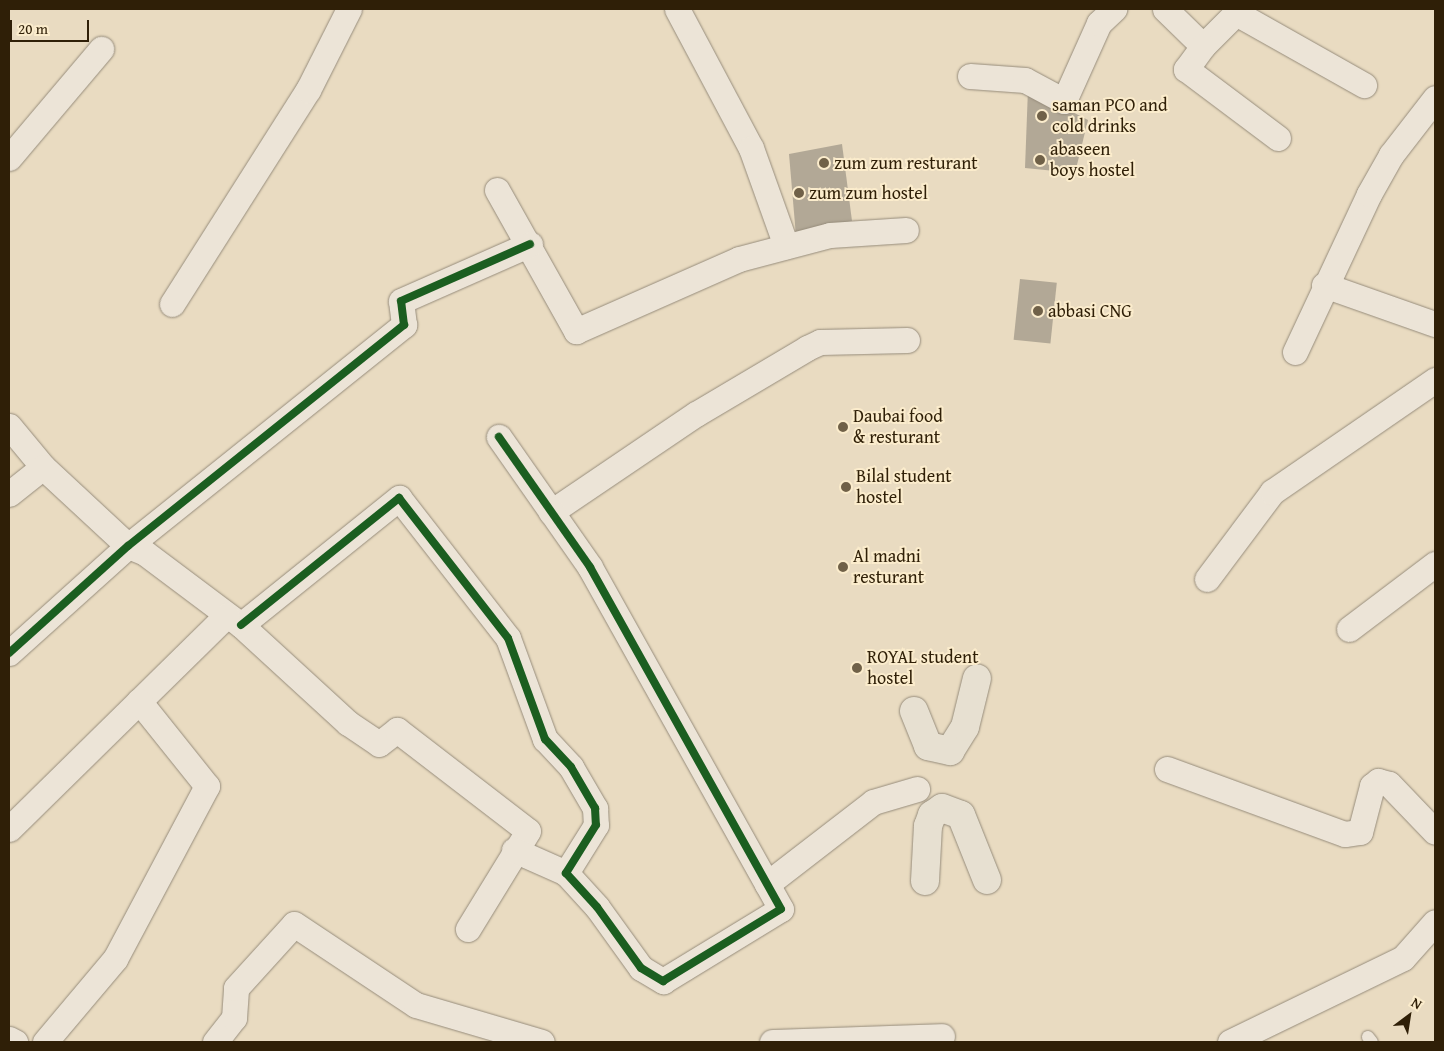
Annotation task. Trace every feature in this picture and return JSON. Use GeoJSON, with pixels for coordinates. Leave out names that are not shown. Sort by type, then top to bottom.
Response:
{"type":"FeatureCollection","features":[{"type":"Feature","properties":{"kind":"main road"},"geometry":{"type":"LineString","coordinates":[[914,711],[928,746],[950,751],[966,727],[977,678]]}},
{"type":"Feature","properties":{"kind":"main road"},"geometry":{"type":"LineString","coordinates":[[925,881],[928,826],[932,815],[942,808],[962,815],[987,880]]}},
{"type":"Feature","properties":{"kind":"street"},"geometry":{"type":"LineString","coordinates":[[172,304],[308,90],[349,9]]}},
{"type":"Feature","properties":{"kind":"street"},"geometry":{"type":"LineString","coordinates":[[677,9],[751,148],[786,246]]}},
{"type":"Feature","properties":{"kind":"street"},"geometry":{"type":"LineString","coordinates":[[970,76],[1024,80],[1064,101],[1099,23],[1114,9]]}},
{"type":"Feature","properties":{"kind":"street"},"geometry":{"type":"LineString","coordinates":[[1165,9],[1203,46]]}},
{"type":"Feature","properties":{"kind":"street"},"geometry":{"type":"LineString","coordinates":[[1278,138],[1186,69],[1203,46],[1238,11],[1364,85]]}},
{"type":"Feature","properties":{"kind":"street"},"geometry":{"type":"LineString","coordinates":[[10,156],[101,49]]}},
{"type":"Feature","properties":{"kind":"street"},"geometry":{"type":"LineString","coordinates":[[1295,352],[1324,285],[1391,155],[1435,98]]}},
{"type":"Feature","properties":{"kind":"street"},"geometry":{"type":"LineString","coordinates":[[497,190],[530,244],[576,331],[740,259],[830,236],[906,230]]}},
{"type":"Feature","properties":{"kind":"street"},"geometry":{"type":"LineString","coordinates":[[9,653],[128,546],[404,325],[402,301],[530,244]]}},
{"type":"Feature","properties":{"kind":"street"},"geometry":{"type":"LineString","coordinates":[[1324,285],[1435,324]]}},
{"type":"Feature","properties":{"kind":"street"},"geometry":{"type":"LineString","coordinates":[[551,512],[696,414],[807,348],[820,342],[907,340]]}},
{"type":"Feature","properties":{"kind":"street"},"geometry":{"type":"LineString","coordinates":[[1207,579],[1272,492],[1435,380]]}},
{"type":"Feature","properties":{"kind":"street"},"geometry":{"type":"LineString","coordinates":[[9,426],[43,467],[128,546],[145,553],[234,620],[348,723],[379,744],[397,730],[528,831],[514,850],[468,929]]}},
{"type":"Feature","properties":{"kind":"street"},"geometry":{"type":"LineString","coordinates":[[499,437],[590,567],[781,909],[663,981],[641,968],[597,907],[566,873],[514,850]]}},
{"type":"Feature","properties":{"kind":"street"},"geometry":{"type":"LineString","coordinates":[[9,494],[43,467]]}},
{"type":"Feature","properties":{"kind":"street"},"geometry":{"type":"LineString","coordinates":[[9,829],[139,701],[234,620],[399,498],[508,638],[545,739],[571,767],[595,808],[596,825],[566,873]]}},
{"type":"Feature","properties":{"kind":"street"},"geometry":{"type":"LineString","coordinates":[[1349,629],[1435,564]]}},
{"type":"Feature","properties":{"kind":"street"},"geometry":{"type":"LineString","coordinates":[[45,1042],[115,960],[206,786],[139,701]]}},
{"type":"Feature","properties":{"kind":"street"},"geometry":{"type":"LineString","coordinates":[[1167,770],[1345,834],[1360,832],[1372,786],[1378,780],[1389,784],[1435,832]]}},
{"type":"Feature","properties":{"kind":"street"},"geometry":{"type":"LineString","coordinates":[[766,884],[873,802],[917,789]]}},
{"type":"Feature","properties":{"kind":"street"},"geometry":{"type":"LineString","coordinates":[[1230,1042],[1403,958],[1435,922]]}},
{"type":"Feature","properties":{"kind":"street"},"geometry":{"type":"LineString","coordinates":[[215,1042],[234,1018],[236,988],[294,924],[416,1005],[483,1034],[542,1042]]}},
{"type":"Feature","properties":{"kind":"street"},"geometry":{"type":"LineString","coordinates":[[772,1042],[942,1036]]}},
{"type":"Feature","properties":{"kind":"street"},"geometry":{"type":"LineString","coordinates":[[9,1039],[15,1042]]}},
{"type":"Feature","properties":{"kind":"building"},"geometry":{"type":"Polygon","coordinates":[[[1028,89],[1088,120],[1075,173],[1025,168],[1028,89]]]}},
{"type":"Feature","properties":{"kind":"building"},"geometry":{"type":"Polygon","coordinates":[[[842,144],[852,221],[796,236],[789,154],[842,144]]]}},
{"type":"Feature","properties":{"kind":"building","name":"abbasi CNG"},"geometry":{"type":"Polygon","coordinates":[[[1020,279],[1057,283],[1050,344],[1014,340],[1020,279]]]}},
{"type":"Feature","properties":{"kind":"cycle path"},"geometry":{"type":"LineString","coordinates":[[9,653],[128,546],[404,325],[401,301],[530,244]]}},
{"type":"Feature","properties":{"kind":"cycle path"},"geometry":{"type":"LineString","coordinates":[[241,625],[399,498],[508,638],[545,739],[571,767],[595,808],[596,825],[566,873],[597,907],[641,968],[663,981],[781,909],[590,567],[499,437]]}},
{"type":"Feature","properties":{"kind":"place","name":"saman PCO and cold drinks"},"geometry":{"type":"Point","coordinates":[1042,116]}},
{"type":"Feature","properties":{"kind":"place","name":"abaseen boys hostel"},"geometry":{"type":"Point","coordinates":[1040,160]}},
{"type":"Feature","properties":{"kind":"place","name":"zum zum resturant"},"geometry":{"type":"Point","coordinates":[824,163]}},
{"type":"Feature","properties":{"kind":"place","name":"zum zum hostel"},"geometry":{"type":"Point","coordinates":[799,193]}},
{"type":"Feature","properties":{"kind":"place","name":"abbasi CNG"},"geometry":{"type":"Point","coordinates":[1038,311]}},
{"type":"Feature","properties":{"kind":"place","name":"Daubai food & resturant"},"geometry":{"type":"Point","coordinates":[843,427]}},
{"type":"Feature","properties":{"kind":"place","name":"Bilal student hostel"},"geometry":{"type":"Point","coordinates":[846,487]}},
{"type":"Feature","properties":{"kind":"place","name":"Al madni resturant"},"geometry":{"type":"Point","coordinates":[843,567]}},
{"type":"Feature","properties":{"kind":"place","name":"ROYAL student hostel"},"geometry":{"type":"Point","coordinates":[857,668]}}]}
